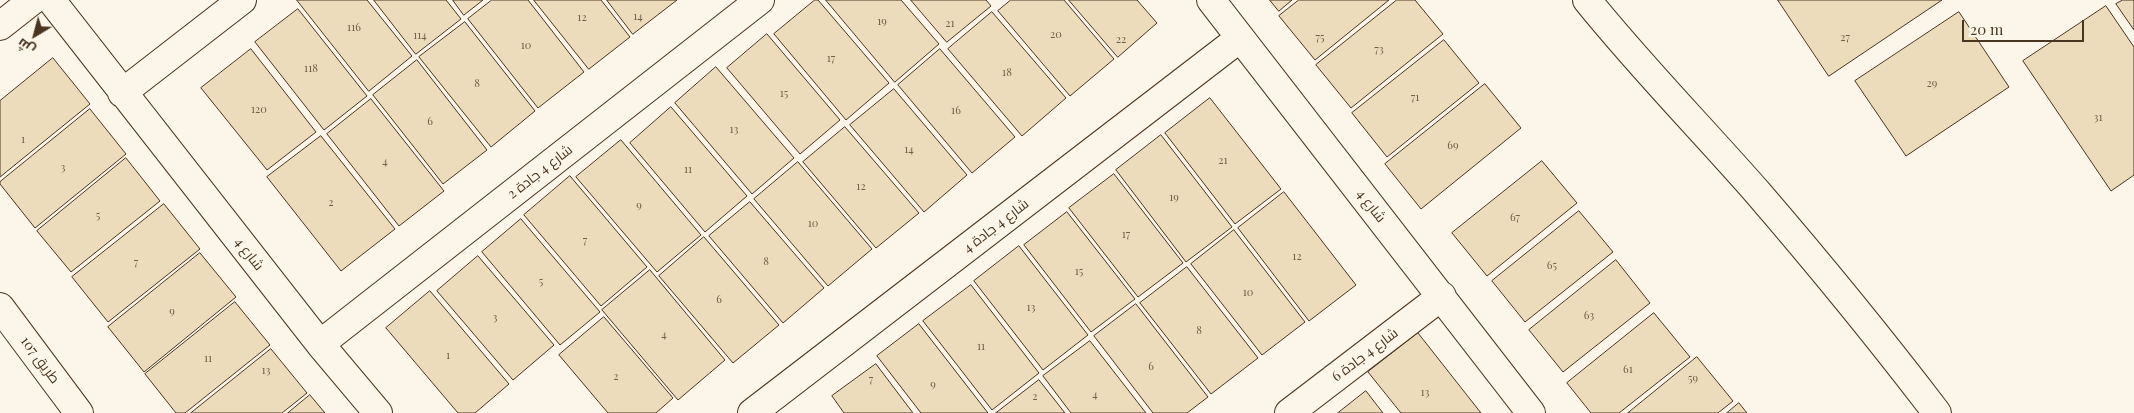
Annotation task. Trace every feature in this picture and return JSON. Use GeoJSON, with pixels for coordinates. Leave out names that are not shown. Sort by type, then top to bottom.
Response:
{"type":"FeatureCollection","features":[{"type":"Feature","properties":{"kind":"street"},"geometry":{"type":"LineString","coordinates":[[0,26],[33,0]]}},
{"type":"Feature","properties":{"kind":"street","name":"شارع 4"},"geometry":{"type":"LineString","coordinates":[[51,0],[320,344],[378,413]]}},
{"type":"Feature","properties":{"kind":"street"},"geometry":{"type":"LineString","coordinates":[[122,93],[242,0]]}},
{"type":"Feature","properties":{"kind":"street","name":"شارع 4 جادة 2"},"geometry":{"type":"LineString","coordinates":[[320,344],[760,0]]}},
{"type":"Feature","properties":{"kind":"street","name":"شارع 4"},"geometry":{"type":"LineString","coordinates":[[1211,0],[1531,413]]}},
{"type":"Feature","properties":{"kind":"street"},"geometry":{"type":"LineString","coordinates":[[1587,0],[1612,31],[1757,192],[1856,308],[1937,413]]}},
{"type":"Feature","properties":{"kind":"street","name":"شارع 4 جادة 4"},"geometry":{"type":"LineString","coordinates":[[752,413],[1240,38]]}},
{"type":"Feature","properties":{"kind":"street","name":"شارع 4 جادة 6"},"geometry":{"type":"LineString","coordinates":[[1289,413],[1442,296]]}},
{"type":"Feature","properties":{"kind":"street","name":"طريق 107"},"geometry":{"type":"LineString","coordinates":[[0,307],[79,413]]}},
{"type":"Feature","properties":{"kind":"building"},"geometry":{"type":"Polygon","coordinates":[[[297,0],[367,0],[412,56],[369,91],[297,0]]]}},
{"type":"Feature","properties":{"kind":"building"},"geometry":{"type":"Polygon","coordinates":[[[374,0],[446,0],[461,19],[416,54],[374,0]]]}},
{"type":"Feature","properties":{"kind":"building"},"geometry":{"type":"Polygon","coordinates":[[[453,0],[483,0],[464,15],[453,0]]]}},
{"type":"Feature","properties":{"kind":"building"},"geometry":{"type":"Polygon","coordinates":[[[492,0],[528,0],[584,72],[538,108],[468,19],[492,0]]]}},
{"type":"Feature","properties":{"kind":"building"},"geometry":{"type":"Polygon","coordinates":[[[534,0],[601,0],[630,37],[589,69],[534,0]]]}},
{"type":"Feature","properties":{"kind":"building"},"geometry":{"type":"Polygon","coordinates":[[[607,0],[677,0],[633,34],[607,0]]]}},
{"type":"Feature","properties":{"kind":"building"},"geometry":{"type":"Polygon","coordinates":[[[815,0],[818,0],[889,83],[846,120],[774,34],[815,0]]]}},
{"type":"Feature","properties":{"kind":"building"},"geometry":{"type":"Polygon","coordinates":[[[826,0],[901,0],[939,44],[895,82],[826,0]]]}},
{"type":"Feature","properties":{"kind":"building"},"geometry":{"type":"Polygon","coordinates":[[[911,0],[986,0],[991,6],[947,42],[911,0]]]}},
{"type":"Feature","properties":{"kind":"building"},"geometry":{"type":"Polygon","coordinates":[[[1011,0],[1064,0],[1114,59],[1070,96],[998,11],[1011,0]]]}},
{"type":"Feature","properties":{"kind":"building"},"geometry":{"type":"Polygon","coordinates":[[[1069,0],[1137,0],[1157,23],[1118,57],[1069,0]]]}},
{"type":"Feature","properties":{"kind":"building"},"geometry":{"type":"Polygon","coordinates":[[[1270,0],[1292,0],[1279,11],[1270,0]]]}},
{"type":"Feature","properties":{"kind":"building"},"geometry":{"type":"Polygon","coordinates":[[[1299,0],[1389,0],[1315,60],[1279,16],[1299,0]]]}},
{"type":"Feature","properties":{"kind":"building"},"geometry":{"type":"Polygon","coordinates":[[[1397,0],[1415,0],[1443,34],[1351,108],[1316,65],[1397,0]]]}},
{"type":"Feature","properties":{"kind":"building"},"geometry":{"type":"Polygon","coordinates":[[[1778,0],[1942,0],[1829,76],[1778,0]]]}},
{"type":"Feature","properties":{"kind":"building"},"geometry":{"type":"Polygon","coordinates":[[[2123,0],[2134,0],[2134,30],[2116,4],[2123,0]]]}},
{"type":"Feature","properties":{"kind":"building"},"geometry":{"type":"Polygon","coordinates":[[[2106,6],[2134,47],[2134,175],[2111,191],[2023,61],[2106,6]]]}},
{"type":"Feature","properties":{"kind":"building"},"geometry":{"type":"Polygon","coordinates":[[[298,9],[367,96],[324,130],[255,42],[298,9]]]}},
{"type":"Feature","properties":{"kind":"building"},"geometry":{"type":"Polygon","coordinates":[[[992,12],[1066,98],[1022,136],[948,49],[992,12]]]}},
{"type":"Feature","properties":{"kind":"building"},"geometry":{"type":"Polygon","coordinates":[[[1959,12],[2009,87],[1906,156],[1855,81],[1959,12]]]}},
{"type":"Feature","properties":{"kind":"building"},"geometry":{"type":"Polygon","coordinates":[[[465,22],[535,111],[491,147],[419,57],[465,22]]]}},
{"type":"Feature","properties":{"kind":"building"},"geometry":{"type":"Polygon","coordinates":[[[767,34],[840,120],[800,154],[727,68],[767,34]]]}},
{"type":"Feature","properties":{"kind":"building"},"geometry":{"type":"Polygon","coordinates":[[[1444,40],[1479,83],[1387,157],[1352,113],[1444,40]]]}},
{"type":"Feature","properties":{"kind":"building"},"geometry":{"type":"Polygon","coordinates":[[[251,49],[316,132],[267,170],[201,88],[251,49]]]}},
{"type":"Feature","properties":{"kind":"building"},"geometry":{"type":"Polygon","coordinates":[[[940,49],[1015,137],[972,173],[898,85],[940,49]]]}},
{"type":"Feature","properties":{"kind":"building"},"geometry":{"type":"Polygon","coordinates":[[[53,58],[90,104],[0,177],[0,101],[53,58]]]}},
{"type":"Feature","properties":{"kind":"building"},"geometry":{"type":"Polygon","coordinates":[[[417,60],[487,150],[443,184],[373,95],[417,60]]]}},
{"type":"Feature","properties":{"kind":"building"},"geometry":{"type":"Polygon","coordinates":[[[716,67],[794,158],[752,194],[675,103],[716,67]]]}},
{"type":"Feature","properties":{"kind":"building"},"geometry":{"type":"Polygon","coordinates":[[[1485,84],[1521,128],[1421,209],[1385,164],[1485,84]]]}},
{"type":"Feature","properties":{"kind":"building"},"geometry":{"type":"Polygon","coordinates":[[[894,89],[967,175],[924,212],[850,125],[894,89]]]}},
{"type":"Feature","properties":{"kind":"building"},"geometry":{"type":"Polygon","coordinates":[[[1210,98],[1281,189],[1235,224],[1165,133],[1210,98]]]}},
{"type":"Feature","properties":{"kind":"building"},"geometry":{"type":"Polygon","coordinates":[[[371,99],[444,191],[399,226],[327,134],[371,99]]]}},
{"type":"Feature","properties":{"kind":"building"},"geometry":{"type":"Polygon","coordinates":[[[671,107],[747,196],[705,232],[630,143],[671,107]]]}},
{"type":"Feature","properties":{"kind":"building"},"geometry":{"type":"Polygon","coordinates":[[[90,109],[126,154],[35,228],[0,182],[90,109]]]}},
{"type":"Feature","properties":{"kind":"building"},"geometry":{"type":"Polygon","coordinates":[[[845,127],[919,213],[876,248],[803,162],[845,127]]]}},
{"type":"Feature","properties":{"kind":"building"},"geometry":{"type":"Polygon","coordinates":[[[1161,135],[1232,227],[1186,262],[1116,170],[1161,135]]]}},
{"type":"Feature","properties":{"kind":"building"},"geometry":{"type":"Polygon","coordinates":[[[321,136],[395,229],[341,271],[267,177],[321,136]]]}},
{"type":"Feature","properties":{"kind":"building"},"geometry":{"type":"Polygon","coordinates":[[[621,140],[701,235],[657,272],[576,177],[621,140]]]}},
{"type":"Feature","properties":{"kind":"building"},"geometry":{"type":"Polygon","coordinates":[[[126,158],[160,201],[71,272],[37,231],[126,158]]]}},
{"type":"Feature","properties":{"kind":"building"},"geometry":{"type":"Polygon","coordinates":[[[1542,161],[1577,203],[1487,276],[1452,233],[1542,161]]]}},
{"type":"Feature","properties":{"kind":"building"},"geometry":{"type":"Polygon","coordinates":[[[798,162],[872,249],[828,286],[754,199],[798,162]]]}},
{"type":"Feature","properties":{"kind":"building"},"geometry":{"type":"Polygon","coordinates":[[[1114,174],[1183,263],[1138,297],[1069,208],[1114,174]]]}},
{"type":"Feature","properties":{"kind":"building"},"geometry":{"type":"Polygon","coordinates":[[[570,176],[647,267],[601,306],[524,215],[570,176]]]}},
{"type":"Feature","properties":{"kind":"building"},"geometry":{"type":"Polygon","coordinates":[[[1284,192],[1356,285],[1309,321],[1238,228],[1284,192]]]}},
{"type":"Feature","properties":{"kind":"building"},"geometry":{"type":"Polygon","coordinates":[[[750,202],[824,288],[783,323],[709,236],[750,202]]]}},
{"type":"Feature","properties":{"kind":"building"},"geometry":{"type":"Polygon","coordinates":[[[164,204],[200,249],[108,322],[72,277],[164,204]]]}},
{"type":"Feature","properties":{"kind":"building"},"geometry":{"type":"Polygon","coordinates":[[[1579,211],[1613,252],[1525,322],[1492,281],[1579,211]]]}},
{"type":"Feature","properties":{"kind":"building"},"geometry":{"type":"Polygon","coordinates":[[[1067,212],[1135,299],[1091,332],[1024,245],[1067,212]]]}},
{"type":"Feature","properties":{"kind":"building"},"geometry":{"type":"Polygon","coordinates":[[[521,219],[600,312],[560,345],[482,252],[521,219]]]}},
{"type":"Feature","properties":{"kind":"building"},"geometry":{"type":"Polygon","coordinates":[[[1234,230],[1305,322],[1262,355],[1191,264],[1234,230]]]}},
{"type":"Feature","properties":{"kind":"building"},"geometry":{"type":"Polygon","coordinates":[[[704,237],[779,325],[733,363],[659,276],[704,237]]]}},
{"type":"Feature","properties":{"kind":"building"},"geometry":{"type":"Polygon","coordinates":[[[1019,246],[1088,335],[1043,370],[974,281],[1019,246]]]}},
{"type":"Feature","properties":{"kind":"building"},"geometry":{"type":"Polygon","coordinates":[[[200,253],[236,297],[144,372],[108,327],[200,253]]]}},
{"type":"Feature","properties":{"kind":"building"},"geometry":{"type":"Polygon","coordinates":[[[478,256],[554,345],[513,380],[437,291],[478,256]]]}},
{"type":"Feature","properties":{"kind":"building"},"geometry":{"type":"Polygon","coordinates":[[[1616,260],[1650,303],[1563,372],[1529,330],[1616,260]]]}},
{"type":"Feature","properties":{"kind":"building"},"geometry":{"type":"Polygon","coordinates":[[[1187,267],[1258,358],[1211,394],[1140,303],[1187,267]]]}},
{"type":"Feature","properties":{"kind":"building"},"geometry":{"type":"Polygon","coordinates":[[[650,270],[725,360],[678,400],[602,310],[650,270]]]}},
{"type":"Feature","properties":{"kind":"building"},"geometry":{"type":"Polygon","coordinates":[[[971,285],[1039,373],[992,410],[923,321],[971,285]]]}},
{"type":"Feature","properties":{"kind":"building"},"geometry":{"type":"Polygon","coordinates":[[[430,291],[509,384],[475,413],[458,413],[386,328],[430,291]]]}},
{"type":"Feature","properties":{"kind":"building"},"geometry":{"type":"Polygon","coordinates":[[[235,302],[270,345],[185,413],[176,413],[145,374],[235,302]]]}},
{"type":"Feature","properties":{"kind":"building"},"geometry":{"type":"Polygon","coordinates":[[[1136,304],[1208,397],[1187,413],[1153,413],[1094,336],[1136,304]]]}},
{"type":"Feature","properties":{"kind":"building"},"geometry":{"type":"Polygon","coordinates":[[[1654,313],[1690,357],[1619,413],[1591,413],[1567,383],[1654,313]]]}},
{"type":"Feature","properties":{"kind":"building"},"geometry":{"type":"Polygon","coordinates":[[[604,317],[673,398],[656,413],[608,413],[559,355],[604,317]]]}},
{"type":"Feature","properties":{"kind":"building"},"geometry":{"type":"Polygon","coordinates":[[[919,324],[988,413],[921,413],[877,356],[919,324]]]}},
{"type":"Feature","properties":{"kind":"building"},"geometry":{"type":"Polygon","coordinates":[[[1418,333],[1481,413],[1401,413],[1368,372],[1418,333]]]}},
{"type":"Feature","properties":{"kind":"building"},"geometry":{"type":"Polygon","coordinates":[[[1090,341],[1146,413],[1071,413],[1043,376],[1090,341]]]}},
{"type":"Feature","properties":{"kind":"building"},"geometry":{"type":"Polygon","coordinates":[[[271,349],[307,393],[282,413],[191,413],[271,349]]]}},
{"type":"Feature","properties":{"kind":"building"},"geometry":{"type":"Polygon","coordinates":[[[1697,357],[1733,401],[1718,413],[1628,413],[1697,357]]]}},
{"type":"Feature","properties":{"kind":"building"},"geometry":{"type":"Polygon","coordinates":[[[876,364],[913,413],[844,413],[832,396],[876,364]]]}},
{"type":"Feature","properties":{"kind":"building"},"geometry":{"type":"Polygon","coordinates":[[[1039,380],[1065,413],[996,413],[1039,380]]]}},
{"type":"Feature","properties":{"kind":"building"},"geometry":{"type":"Polygon","coordinates":[[[1366,391],[1383,413],[1338,413],[1366,391]]]}},
{"type":"Feature","properties":{"kind":"building"},"geometry":{"type":"Polygon","coordinates":[[[310,395],[325,413],[288,413],[310,395]]]}},
{"type":"Feature","properties":{"kind":"building"},"geometry":{"type":"Polygon","coordinates":[[[1739,403],[1747,413],[1727,413],[1739,403]]]}}]}
